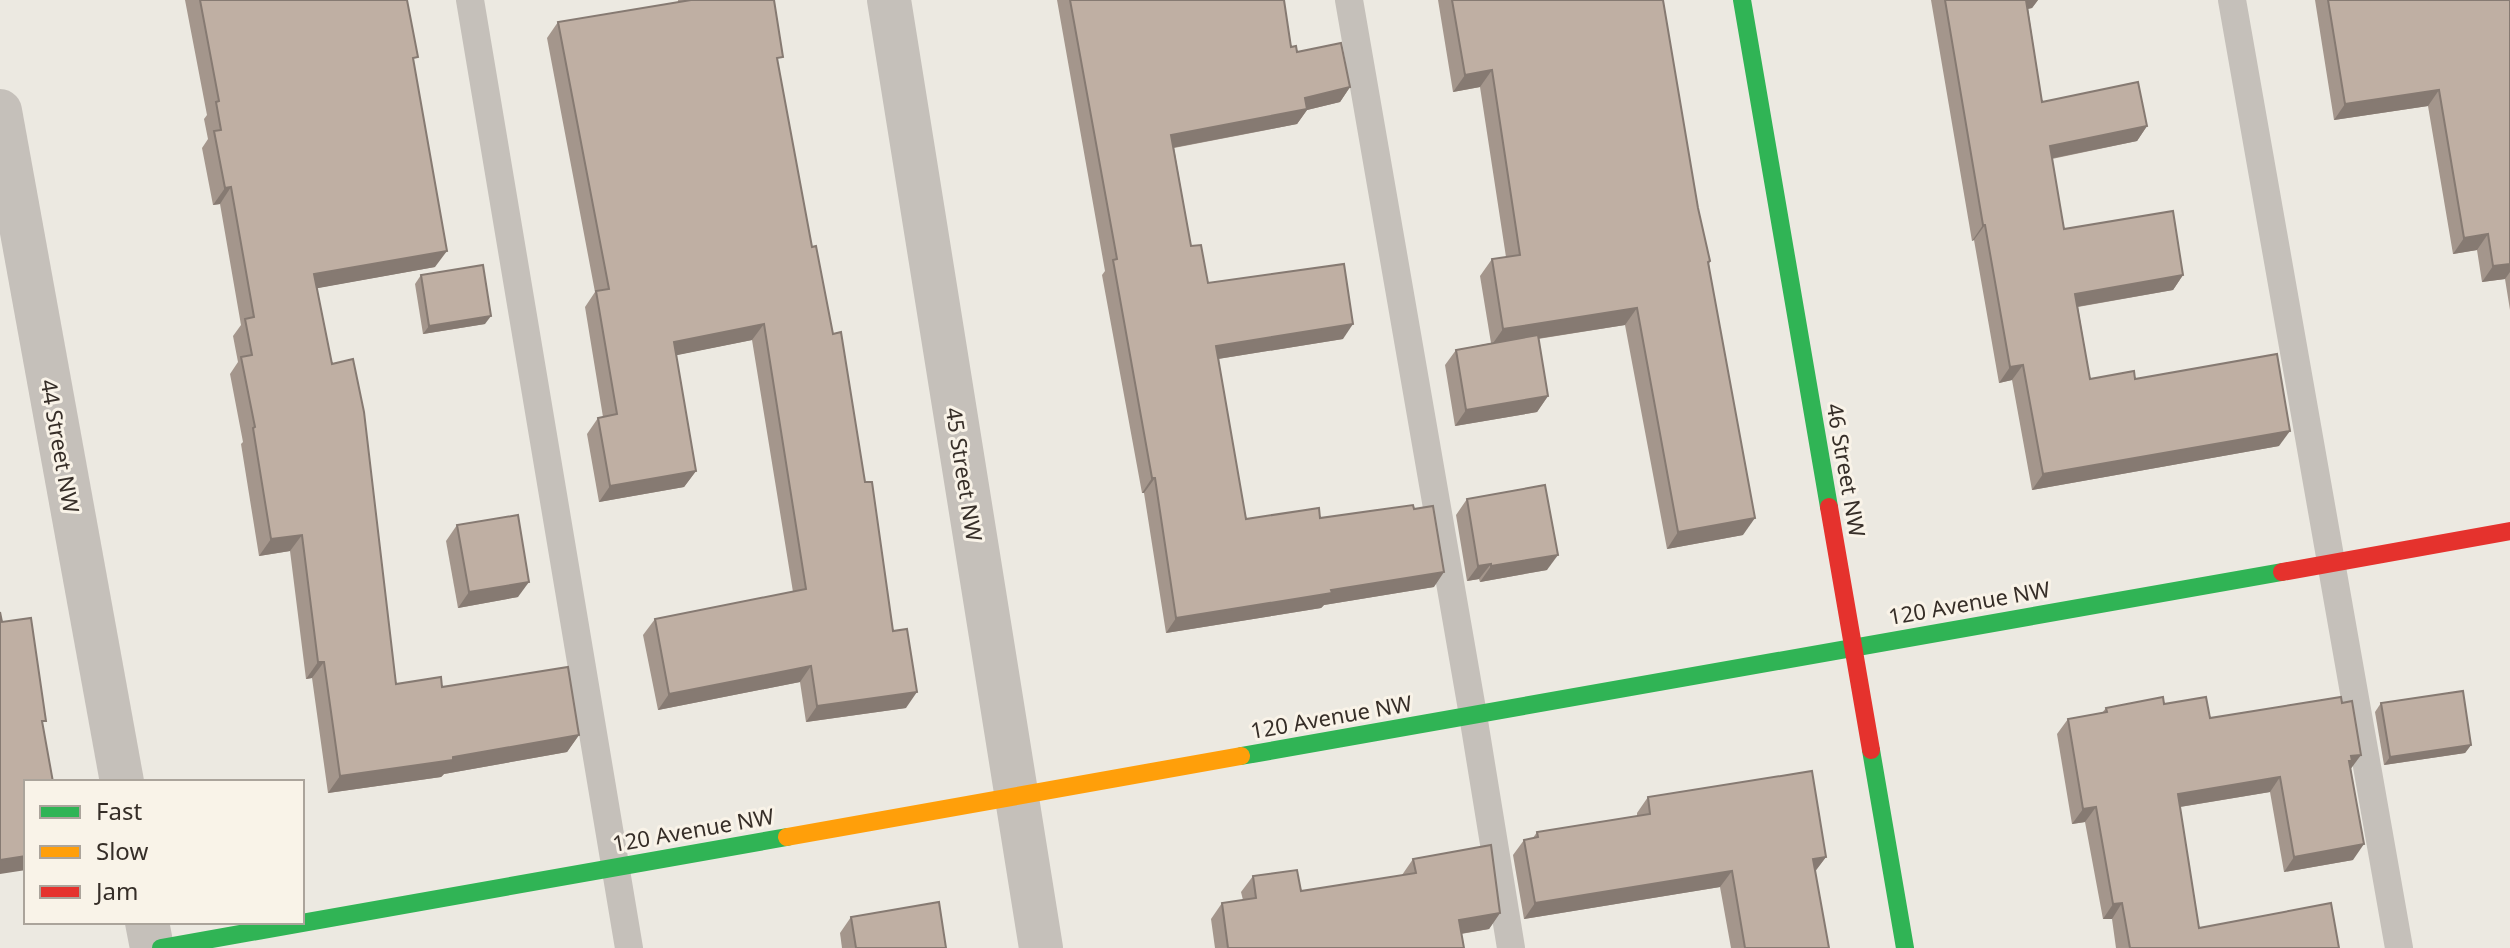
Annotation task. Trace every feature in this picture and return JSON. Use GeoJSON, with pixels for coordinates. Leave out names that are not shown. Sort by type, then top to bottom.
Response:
{"type":"FeatureCollection","features":[{"type":"Feature","properties":{"kind":"street","name":"45 Street NW"},"geometry":{"type":"LineString","coordinates":[[889,0],[1041,948]]}},
{"type":"Feature","properties":{"kind":"street","name":"46 Street NW"},"geometry":{"type":"LineString","coordinates":[[1742,0],[1905,948]]}},
{"type":"Feature","properties":{"kind":"street","name":"44 Street NW"},"geometry":{"type":"LineString","coordinates":[[0,111],[122,780]]}},
{"type":"Feature","properties":{"kind":"street","name":"120 Avenue NW"},"geometry":{"type":"LineString","coordinates":[[304,922],[2510,531]]}},
{"type":"Feature","properties":{"kind":"street"},"geometry":{"type":"LineString","coordinates":[[147,924],[152,948]]}},
{"type":"Feature","properties":{"kind":"street","name":"120 Avenue NW"},"geometry":{"type":"LineString","coordinates":[[161,948],[296,924]]}},
{"type":"Feature","properties":{"kind":"lane"},"geometry":{"type":"LineString","coordinates":[[470,0],[629,948]]}},
{"type":"Feature","properties":{"kind":"lane"},"geometry":{"type":"LineString","coordinates":[[1349,0],[1511,948]]}},
{"type":"Feature","properties":{"kind":"lane"},"geometry":{"type":"LineString","coordinates":[[2232,0],[2399,948]]}},
{"type":"Feature","properties":{"kind":"building"},"geometry":{"type":"Polygon","coordinates":[[[200,0],[407,0],[418,57],[413,58],[447,251],[314,274],[332,364],[353,359],[364,412],[396,684],[441,677],[442,687],[568,667],[579,735],[453,757],[453,760],[340,776],[324,662],[318,662],[302,535],[271,539],[255,427],[241,357],[252,355],[245,319],[254,317],[231,187],[225,188],[214,131],[221,130],[216,102],[219,101],[200,0]]]}},
{"type":"Feature","properties":{"kind":"building"},"geometry":{"type":"Polygon","coordinates":[[[691,0],[774,0],[783,57],[777,58],[812,247],[816,246],[833,334],[841,332],[865,482],[872,482],[893,631],[907,629],[917,692],[817,706],[811,666],[669,694],[655,619],[806,589],[764,324],[674,342],[696,471],[610,486],[598,418],[617,414],[596,291],[609,289],[558,22],[691,0]]]}},
{"type":"Feature","properties":{"kind":"building"},"geometry":{"type":"Polygon","coordinates":[[[1070,0],[1284,0],[1291,47],[1296,46],[1297,52],[1341,43],[1350,87],[1305,98],[1307,109],[1171,135],[1191,246],[1201,245],[1208,283],[1344,264],[1353,324],[1216,346],[1246,519],[1319,508],[1320,518],[1413,505],[1414,509],[1433,506],[1444,572],[1176,618],[1155,478],[1152,478],[1113,260],[1117,259],[1070,0]]]}},
{"type":"Feature","properties":{"kind":"building"},"geometry":{"type":"Polygon","coordinates":[[[1452,0],[1663,0],[1755,518],[1678,532],[1637,308],[1503,329],[1492,259],[1520,255],[1492,70],[1465,75],[1452,0]]]}},
{"type":"Feature","properties":{"kind":"building"},"geometry":{"type":"Polygon","coordinates":[[[1945,0],[2026,0],[2042,102],[2138,82],[2147,126],[2050,146],[2064,229],[2173,211],[2183,275],[2075,294],[2090,379],[2134,371],[2135,379],[2277,354],[2290,431],[2043,474],[2023,365],[2010,367],[1945,0]]]}},
{"type":"Feature","properties":{"kind":"building"},"geometry":{"type":"Polygon","coordinates":[[[2328,0],[2510,0],[2510,264],[2493,266],[2488,234],[2464,238],[2439,90],[2345,104],[2328,0]]]}},
{"type":"Feature","properties":{"kind":"building"},"geometry":{"type":"Polygon","coordinates":[[[483,265],[491,316],[429,326],[421,275],[483,265]]]}},
{"type":"Feature","properties":{"kind":"building"},"geometry":{"type":"Polygon","coordinates":[[[1538,335],[1548,396],[1466,410],[1456,350],[1538,335]]]}},
{"type":"Feature","properties":{"kind":"building"},"geometry":{"type":"Polygon","coordinates":[[[1545,485],[1558,555],[1478,566],[1467,499],[1545,485]]]}},
{"type":"Feature","properties":{"kind":"building"},"geometry":{"type":"Polygon","coordinates":[[[518,515],[529,582],[469,592],[457,525],[518,515]]]}},
{"type":"Feature","properties":{"kind":"building"},"geometry":{"type":"Polygon","coordinates":[[[0,612],[2,622],[31,618],[46,721],[42,721],[53,780],[24,780],[24,856],[0,860],[0,612]]]}},
{"type":"Feature","properties":{"kind":"building"},"geometry":{"type":"Polygon","coordinates":[[[2463,691],[2471,745],[2390,757],[2381,703],[2463,691]]]}},
{"type":"Feature","properties":{"kind":"building"},"geometry":{"type":"Polygon","coordinates":[[[2163,697],[2164,704],[2206,697],[2210,718],[2341,697],[2342,703],[2352,701],[2361,755],[2351,756],[2352,761],[2349,761],[2364,844],[2294,857],[2280,777],[2178,794],[2199,928],[2331,903],[2339,948],[2130,948],[2122,903],[2113,904],[2096,807],[2083,809],[2068,719],[2163,697]]]}},
{"type":"Feature","properties":{"kind":"building"},"geometry":{"type":"Polygon","coordinates":[[[1812,771],[1826,857],[1813,859],[1829,948],[1745,948],[1732,871],[1535,903],[1524,840],[1538,837],[1537,832],[1650,814],[1648,797],[1812,771]]]}},
{"type":"Feature","properties":{"kind":"building"},"geometry":{"type":"Polygon","coordinates":[[[1491,845],[1500,913],[1459,920],[1464,948],[1228,948],[1222,903],[1256,898],[1253,876],[1297,870],[1301,891],[1416,873],[1413,859],[1491,845]]]}},
{"type":"Feature","properties":{"kind":"building"},"geometry":{"type":"Polygon","coordinates":[[[939,902],[946,948],[856,948],[851,917],[939,902]]]}},
{"type":"Feature","properties":{"kind":"traffic: fast"},"geometry":{"type":"LineString","coordinates":[[1742,0],[1829,507]]}},
{"type":"Feature","properties":{"kind":"traffic: fast"},"geometry":{"type":"LineString","coordinates":[[1241,756],[2282,572]]}},
{"type":"Feature","properties":{"kind":"traffic: fast"},"geometry":{"type":"LineString","coordinates":[[1871,750],[1905,948]]}},
{"type":"Feature","properties":{"kind":"traffic: fast"},"geometry":{"type":"LineString","coordinates":[[304,923],[787,837]]}},
{"type":"Feature","properties":{"kind":"traffic: fast"},"geometry":{"type":"LineString","coordinates":[[161,948],[296,924]]}},
{"type":"Feature","properties":{"kind":"traffic: slow"},"geometry":{"type":"LineString","coordinates":[[787,837],[1241,756]]}},
{"type":"Feature","properties":{"kind":"traffic: jam"},"geometry":{"type":"LineString","coordinates":[[1829,507],[1871,750]]}},
{"type":"Feature","properties":{"kind":"traffic: jam"},"geometry":{"type":"LineString","coordinates":[[2282,572],[2510,531]]}}]}
